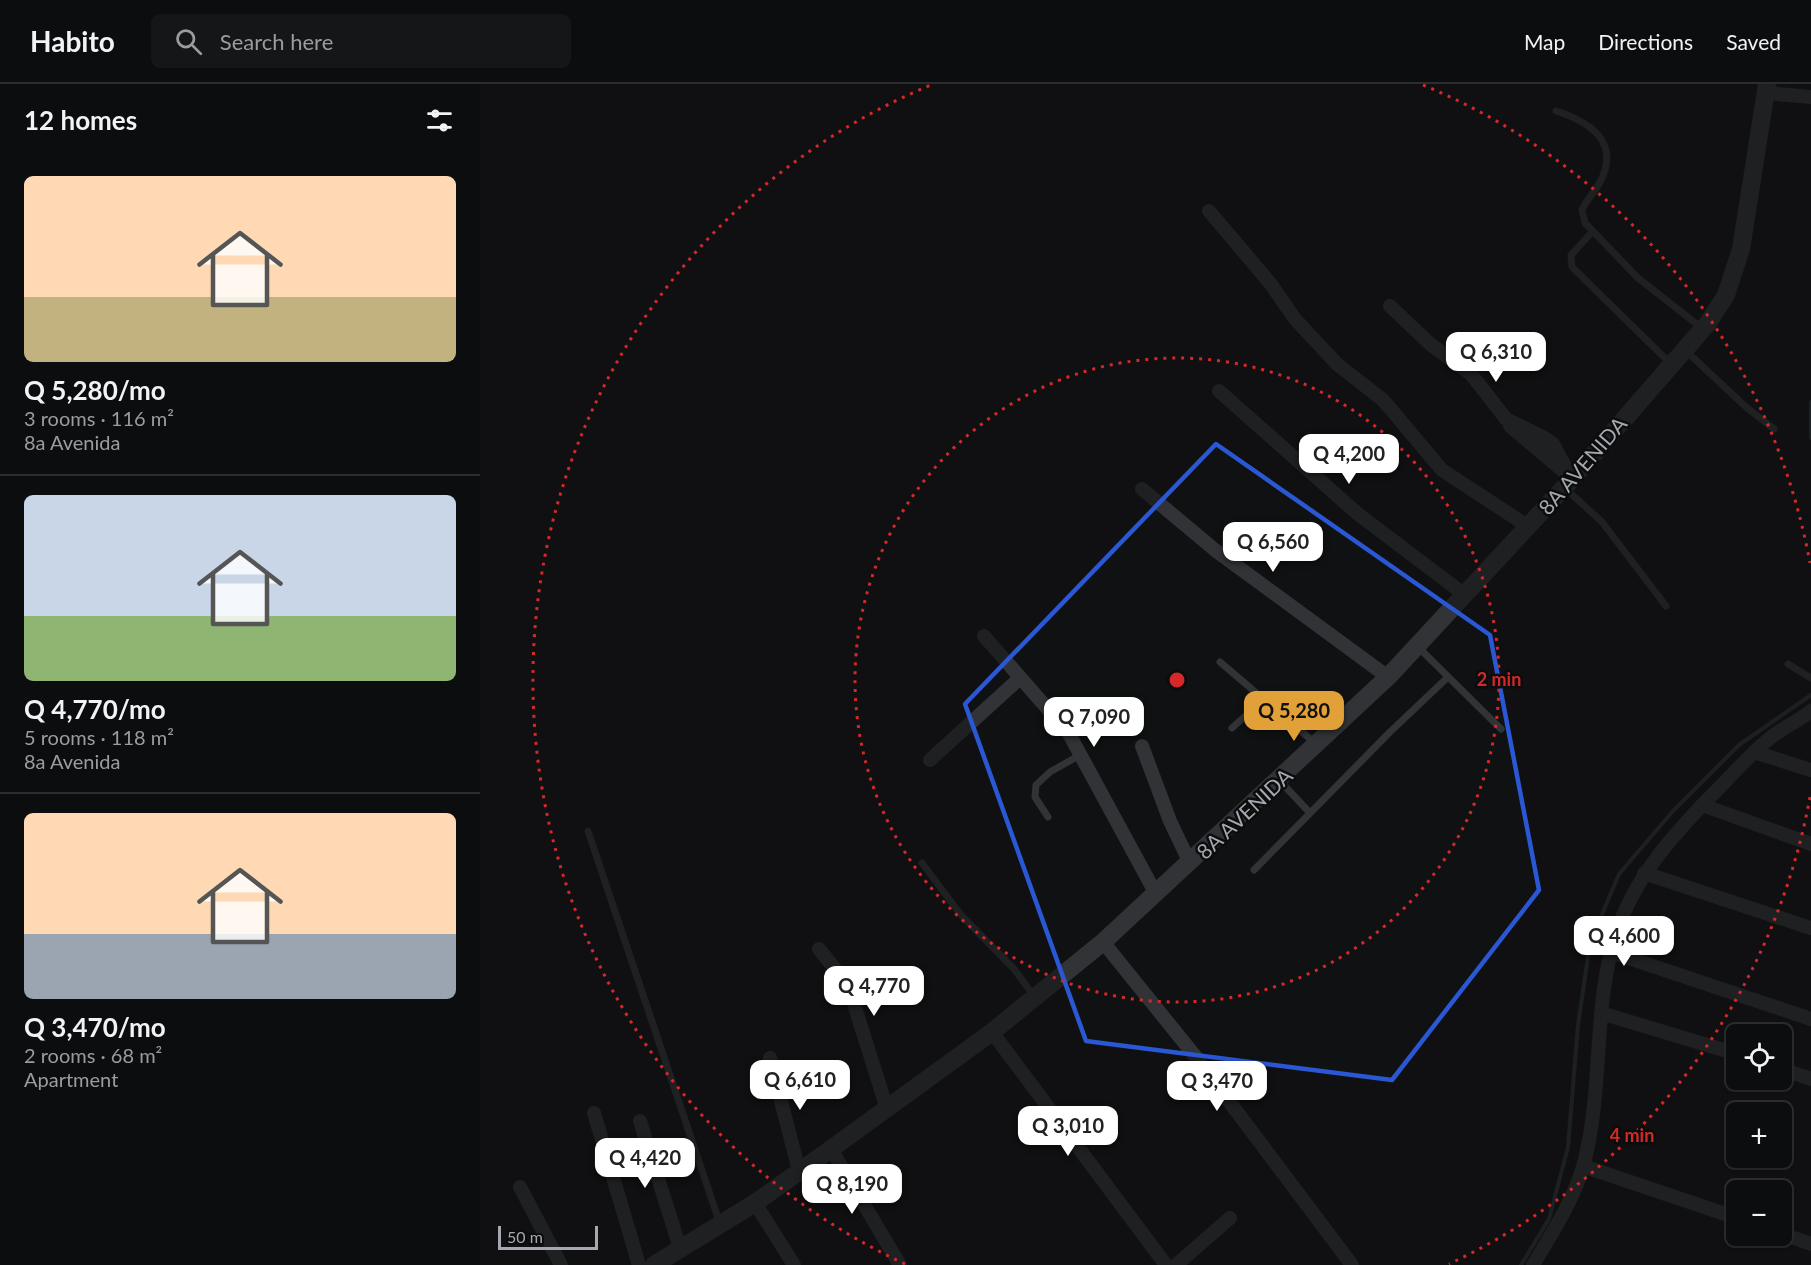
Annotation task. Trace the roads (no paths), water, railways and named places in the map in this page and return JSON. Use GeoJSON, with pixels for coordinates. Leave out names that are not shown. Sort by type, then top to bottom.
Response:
{"type":"FeatureCollection","features":[{"type":"Feature","properties":{"kind":"street"},"geometry":{"type":"LineString","coordinates":[[1766,88],[1811,97]]}},
{"type":"Feature","properties":{"kind":"street","name":"8A AVENIDA"},"geometry":{"type":"LineString","coordinates":[[654,1265],[755,1203],[887,1109],[1036,998],[1103,942],[1190,863],[1388,677],[1568,483],[1702,329],[1726,296],[1741,249],[1766,88]]}},
{"type":"Feature","properties":{"kind":"street"},"geometry":{"type":"LineString","coordinates":[[1209,211],[1270,283],[1295,319],[1337,364],[1383,400],[1442,470],[1528,527]]}},
{"type":"Feature","properties":{"kind":"street"},"geometry":{"type":"LineString","coordinates":[[1390,306],[1430,344],[1471,374],[1482,390],[1488,408],[1568,483]]}},
{"type":"Feature","properties":{"kind":"street"},"geometry":{"type":"LineString","coordinates":[[1219,391],[1358,514],[1449,580],[1465,595]]}},
{"type":"Feature","properties":{"kind":"street"},"geometry":{"type":"LineString","coordinates":[[1142,489],[1215,550],[1388,677]]}},
{"type":"Feature","properties":{"kind":"street"},"geometry":{"type":"LineString","coordinates":[[984,636],[1068,732],[1156,894]]}},
{"type":"Feature","properties":{"kind":"street"},"geometry":{"type":"LineString","coordinates":[[930,760],[1020,678]]}},
{"type":"Feature","properties":{"kind":"street"},"geometry":{"type":"LineString","coordinates":[[1533,1265],[1562,1215],[1583,1166],[1590,1135],[1601,1013],[1611,952],[1623,916],[1644,873],[1702,806],[1754,752],[1811,711]]}},
{"type":"Feature","properties":{"kind":"street"},"geometry":{"type":"LineString","coordinates":[[1142,746],[1170,821],[1190,863]]}},
{"type":"Feature","properties":{"kind":"street"},"geometry":{"type":"LineString","coordinates":[[1754,752],[1811,770]]}},
{"type":"Feature","properties":{"kind":"street"},"geometry":{"type":"LineString","coordinates":[[1702,806],[1811,844]]}},
{"type":"Feature","properties":{"kind":"street"},"geometry":{"type":"LineString","coordinates":[[1644,873],[1811,928]]}},
{"type":"Feature","properties":{"kind":"street"},"geometry":{"type":"LineString","coordinates":[[1103,942],[1195,1056],[1352,1265]]}},
{"type":"Feature","properties":{"kind":"street"},"geometry":{"type":"LineString","coordinates":[[819,950],[848,985],[887,1109]]}},
{"type":"Feature","properties":{"kind":"street"},"geometry":{"type":"LineString","coordinates":[[1611,952],[1811,1019]]}},
{"type":"Feature","properties":{"kind":"street"},"geometry":{"type":"LineString","coordinates":[[1601,1013],[1726,1051]]}},
{"type":"Feature","properties":{"kind":"street"},"geometry":{"type":"LineString","coordinates":[[992,1032],[1166,1265]]}},
{"type":"Feature","properties":{"kind":"street"},"geometry":{"type":"LineString","coordinates":[[770,1058],[799,1171]]}},
{"type":"Feature","properties":{"kind":"street"},"geometry":{"type":"LineString","coordinates":[[1792,1072],[1811,1079]]}},
{"type":"Feature","properties":{"kind":"street"},"geometry":{"type":"LineString","coordinates":[[594,1113],[639,1265]]}},
{"type":"Feature","properties":{"kind":"street"},"geometry":{"type":"LineString","coordinates":[[640,1121],[680,1248]]}},
{"type":"Feature","properties":{"kind":"street"},"geometry":{"type":"LineString","coordinates":[[831,1149],[900,1265]]}},
{"type":"Feature","properties":{"kind":"street"},"geometry":{"type":"LineString","coordinates":[[1583,1166],[1726,1214]]}},
{"type":"Feature","properties":{"kind":"street"},"geometry":{"type":"LineString","coordinates":[[520,1187],[561,1265]]}},
{"type":"Feature","properties":{"kind":"street"},"geometry":{"type":"LineString","coordinates":[[755,1203],[794,1265]]}},
{"type":"Feature","properties":{"kind":"street"},"geometry":{"type":"LineString","coordinates":[[1176,1265],[1230,1218]]}},
{"type":"Feature","properties":{"kind":"street"},"geometry":{"type":"LineString","coordinates":[[1792,1237],[1811,1244]]}},
{"type":"Feature","properties":{"kind":"lane"},"geometry":{"type":"LineString","coordinates":[[1556,111],[1587,122],[1602,142],[1604,173],[1582,210],[1585,223],[1638,278],[1702,329]]}},
{"type":"Feature","properties":{"kind":"lane"},"geometry":{"type":"LineString","coordinates":[[1592,232],[1571,255],[1572,267],[1671,364]]}},
{"type":"Feature","properties":{"kind":"lane"},"geometry":{"type":"LineString","coordinates":[[1684,349],[1746,407],[1774,429]]}},
{"type":"Feature","properties":{"kind":"lane"},"geometry":{"type":"LineString","coordinates":[[1568,483],[1602,522],[1666,606]]}},
{"type":"Feature","properties":{"kind":"lane"},"geometry":{"type":"LineString","coordinates":[[1417,646],[1500,729]]}},
{"type":"Feature","properties":{"kind":"lane"},"geometry":{"type":"LineString","coordinates":[[1220,662],[1317,745]]}},
{"type":"Feature","properties":{"kind":"lane"},"geometry":{"type":"LineString","coordinates":[[1788,664],[1811,678]]}},
{"type":"Feature","properties":{"kind":"lane"},"geometry":{"type":"LineString","coordinates":[[1254,870],[1448,677]]}},
{"type":"Feature","properties":{"kind":"lane"},"geometry":{"type":"LineString","coordinates":[[1232,728],[1264,699]]}},
{"type":"Feature","properties":{"kind":"lane"},"geometry":{"type":"LineString","coordinates":[[1048,817],[1035,797],[1036,785],[1050,772],[1080,755]]}},
{"type":"Feature","properties":{"kind":"lane"},"geometry":{"type":"LineString","coordinates":[[1279,780],[1310,813]]}},
{"type":"Feature","properties":{"kind":"lane"},"geometry":{"type":"LineString","coordinates":[[588,831],[720,1224]]}},
{"type":"Feature","properties":{"kind":"lane"},"geometry":{"type":"LineString","coordinates":[[922,863],[961,915],[1014,969],[1036,998]]}},
{"type":"Feature","properties":{"kind":"waterway"},"geometry":{"type":"LineString","coordinates":[[1811,402],[1811,438]]}},
{"type":"Feature","properties":{"kind":"waterway"},"geometry":{"type":"LineString","coordinates":[[1521,1265],[1549,1219],[1568,1147],[1578,1025],[1590,943],[1619,874],[1673,811],[1739,745],[1811,695]]}}]}
